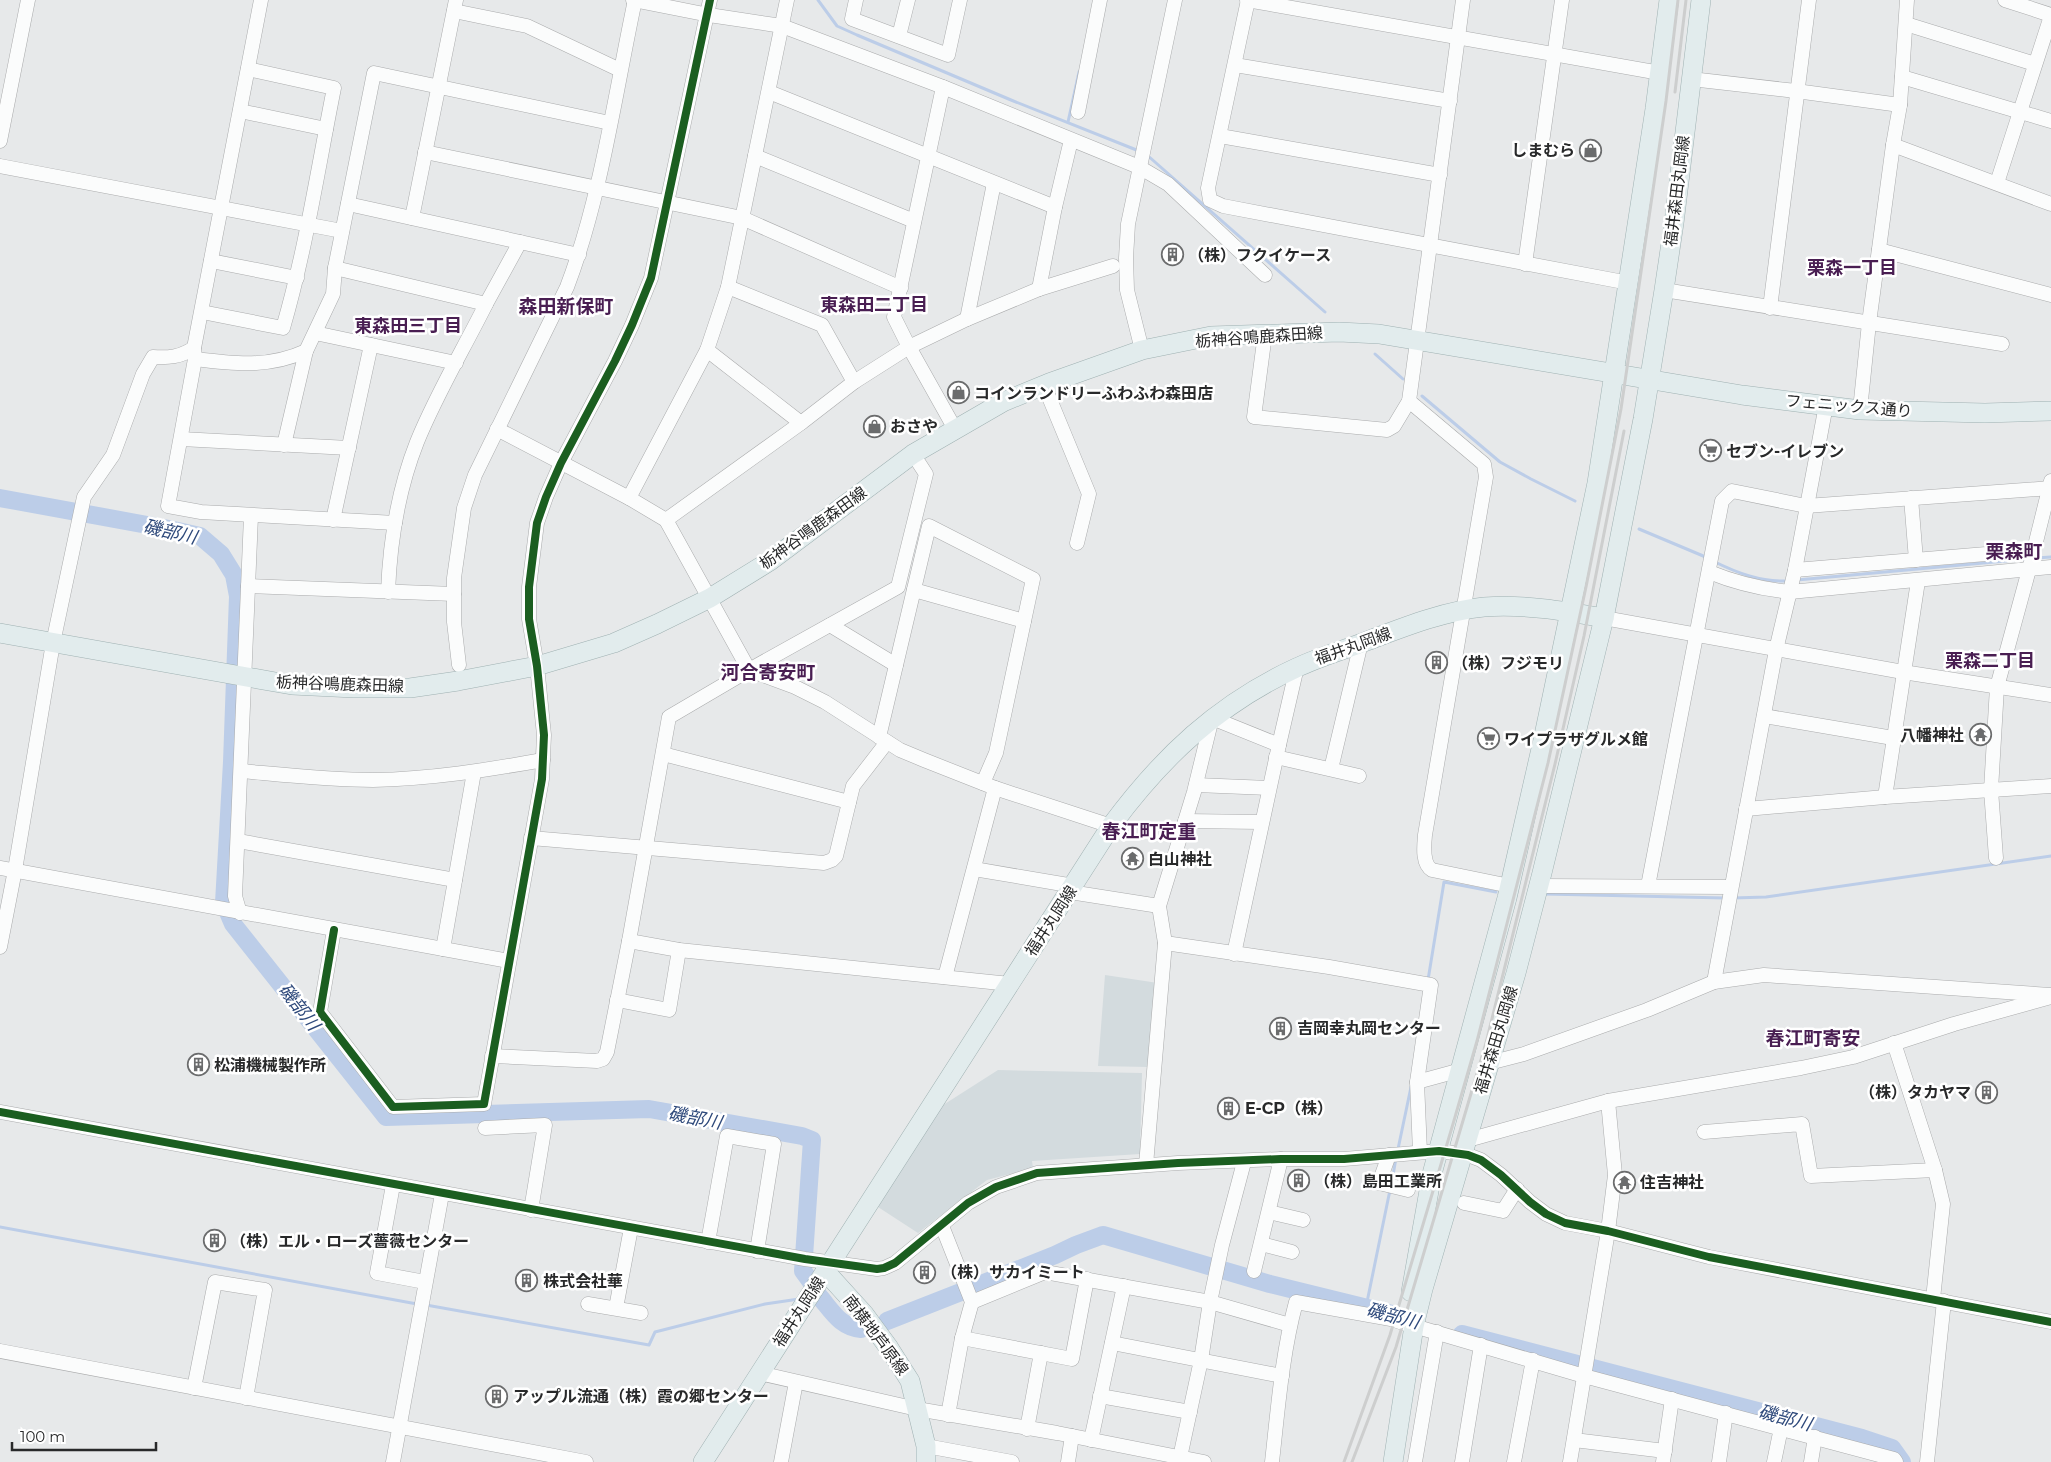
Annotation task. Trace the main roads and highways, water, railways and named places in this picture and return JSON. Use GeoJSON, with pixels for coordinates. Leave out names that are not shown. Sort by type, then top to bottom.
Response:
{"type":"FeatureCollection","features":[{"type":"Feature","properties":{"kind":"main road","name":"福井森田丸岡線"},"geometry":{"type":"LineString","coordinates":[[1615,374],[1660,73],[1669,0]]}},
{"type":"Feature","properties":{"kind":"main road","name":"福井森田丸岡線"},"geometry":{"type":"LineString","coordinates":[[1649,380],[1674,223],[1701,0]]}},
{"type":"Feature","properties":{"kind":"main road","name":"栃神谷鳴鹿森田線"},"geometry":{"type":"LineString","coordinates":[[0,633],[244,678],[292,685],[410,688],[458,681],[538,666],[614,643],[658,624],[710,598],[770,561],[913,454],[955,429],[1003,402],[1044,385],[1142,350],[1211,336],[1339,332],[1379,334],[1615,374]]}},
{"type":"Feature","properties":{"kind":"main road"},"geometry":{"type":"LineString","coordinates":[[1570,612],[1589,513],[1597,483],[1615,374],[1649,380],[1629,496],[1604,618]]}},
{"type":"Feature","properties":{"kind":"main road","name":"フェニックス通り"},"geometry":{"type":"LineString","coordinates":[[1649,380],[1742,395],[1860,410],[1985,413],[2051,411]]}},
{"type":"Feature","properties":{"kind":"main road","name":"福井丸岡線"},"geometry":{"type":"LineString","coordinates":[[703,1462],[1111,826],[1133,796],[1154,773],[1212,718],[1263,684],[1297,668],[1409,625],[1464,610],[1520,606],[1604,618]]}},
{"type":"Feature","properties":{"kind":"main road","name":"福井森田丸岡線"},"geometry":{"type":"LineString","coordinates":[[1393,1462],[1430,1182],[1429,1152],[1461,1070],[1510,886],[1570,612]]}},
{"type":"Feature","properties":{"kind":"main road","name":"福井森田丸岡線"},"geometry":{"type":"LineString","coordinates":[[1385,1462],[1411,1319],[1489,1063],[1539,886],[1604,618]]}},
{"type":"Feature","properties":{"kind":"main road","name":"南横地芦原線"},"geometry":{"type":"LineString","coordinates":[[828,1267],[889,1348],[910,1381],[926,1454]]}},
{"type":"Feature","properties":{"kind":"waterway"},"geometry":{"type":"LineString","coordinates":[[818,0],[837,26],[1011,100],[1139,151]]}},
{"type":"Feature","properties":{"kind":"waterway"},"geometry":{"type":"LineString","coordinates":[[1068,122],[1079,72]]}},
{"type":"Feature","properties":{"kind":"waterway"},"geometry":{"type":"LineString","coordinates":[[1147,155],[1325,312]]}},
{"type":"Feature","properties":{"kind":"waterway"},"geometry":{"type":"LineString","coordinates":[[1375,354],[1403,379]]}},
{"type":"Feature","properties":{"kind":"waterway"},"geometry":{"type":"LineString","coordinates":[[1422,396],[1500,462],[1575,501]]}},
{"type":"Feature","properties":{"kind":"waterway","name":"磯部川"},"geometry":{"type":"LineString","coordinates":[[0,498],[200,536],[221,554],[234,575],[238,596],[232,762],[224,903],[233,924],[386,1117],[649,1109],[802,1136],[812,1140],[803,1271],[811,1282]]}},
{"type":"Feature","properties":{"kind":"waterway"},"geometry":{"type":"LineString","coordinates":[[1639,529],[1708,558]]}},
{"type":"Feature","properties":{"kind":"waterway"},"geometry":{"type":"LineString","coordinates":[[2036,558],[2051,557]]}},
{"type":"Feature","properties":{"kind":"waterway"},"geometry":{"type":"LineString","coordinates":[[1797,580],[2027,559]]}},
{"type":"Feature","properties":{"kind":"waterway"},"geometry":{"type":"LineString","coordinates":[[1713,561],[1749,576],[1768,580],[1788,581]]}},
{"type":"Feature","properties":{"kind":"waterway"},"geometry":{"type":"LineString","coordinates":[[1733,898],[1766,897],[2051,856]]}},
{"type":"Feature","properties":{"kind":"waterway"},"geometry":{"type":"LineString","coordinates":[[1428,980],[1444,882],[1496,892]]}},
{"type":"Feature","properties":{"kind":"waterway"},"geometry":{"type":"LineString","coordinates":[[1545,894],[1725,898]]}},
{"type":"Feature","properties":{"kind":"waterway"},"geometry":{"type":"LineString","coordinates":[[1398,1149],[1411,1087]]}},
{"type":"Feature","properties":{"kind":"waterway"},"geometry":{"type":"LineString","coordinates":[[1392,1181],[1396,1158]]}},
{"type":"Feature","properties":{"kind":"waterway"},"geometry":{"type":"LineString","coordinates":[[1366,1307],[1390,1190]]}},
{"type":"Feature","properties":{"kind":"waterway"},"geometry":{"type":"LineString","coordinates":[[0,1227],[417,1304]]}},
{"type":"Feature","properties":{"kind":"waterway","name":"磯部川"},"geometry":{"type":"LineString","coordinates":[[887,1321],[1103,1235],[1270,1284],[1396,1315]]}},
{"type":"Feature","properties":{"kind":"waterway","name":"磯部川"},"geometry":{"type":"LineString","coordinates":[[819,1296],[832,1313],[842,1322],[861,1329]]}},
{"type":"Feature","properties":{"kind":"waterway"},"geometry":{"type":"LineString","coordinates":[[426,1305],[649,1345],[655,1332],[765,1304],[799,1299]]}},
{"type":"Feature","properties":{"kind":"waterway","name":"磯部川"},"geometry":{"type":"LineString","coordinates":[[1462,1334],[1862,1438],[1892,1448],[1902,1462]]}},
{"type":"Feature","properties":{"kind":"railway"},"geometry":{"type":"LineString","coordinates":[[1344,1462],[1390,1335],[1453,1124],[1477,1041],[1548,763],[1586,587],[1621,409],[1666,101],[1678,0]]}},
{"type":"Feature","properties":{"kind":"railway"},"geometry":{"type":"LineString","coordinates":[[1675,92],[1686,0]]}},
{"type":"Feature","properties":{"kind":"railway"},"geometry":{"type":"LineString","coordinates":[[1352,1462],[1396,1347],[1486,1043],[1555,764],[1584,636],[1624,431]]}},
{"type":"Feature","properties":{"kind":"place","name":"しまむら"},"geometry":{"type":"Point","coordinates":[1591,150]}},
{"type":"Feature","properties":{"kind":"place","name":"（株）フクイケース"},"geometry":{"type":"Point","coordinates":[1172,255]}},
{"type":"Feature","properties":{"kind":"place","name":"コインランドリーふわふわ森田店"},"geometry":{"type":"Point","coordinates":[958,393]}},
{"type":"Feature","properties":{"kind":"place","name":"おさや"},"geometry":{"type":"Point","coordinates":[874,426]}},
{"type":"Feature","properties":{"kind":"place","name":"セブン-イレブン"},"geometry":{"type":"Point","coordinates":[1710,451]}},
{"type":"Feature","properties":{"kind":"place","name":"（株）フジモリ"},"geometry":{"type":"Point","coordinates":[1436,663]}},
{"type":"Feature","properties":{"kind":"place","name":"八幡神社"},"geometry":{"type":"Point","coordinates":[1980,735]}},
{"type":"Feature","properties":{"kind":"place","name":"ワイプラザグルメ館"},"geometry":{"type":"Point","coordinates":[1488,739]}},
{"type":"Feature","properties":{"kind":"place","name":"白山神社"},"geometry":{"type":"Point","coordinates":[1132,859]}},
{"type":"Feature","properties":{"kind":"place","name":"吉岡幸丸岡センター"},"geometry":{"type":"Point","coordinates":[1281,1028]}},
{"type":"Feature","properties":{"kind":"place","name":"松浦機械製作所"},"geometry":{"type":"Point","coordinates":[198,1065]}},
{"type":"Feature","properties":{"kind":"place","name":"（株）タカヤマ"},"geometry":{"type":"Point","coordinates":[1987,1092]}},
{"type":"Feature","properties":{"kind":"place","name":"E-CP（株）"},"geometry":{"type":"Point","coordinates":[1229,1108]}},
{"type":"Feature","properties":{"kind":"place","name":"（株）島田工業所"},"geometry":{"type":"Point","coordinates":[1298,1181]}},
{"type":"Feature","properties":{"kind":"place","name":"住吉神社"},"geometry":{"type":"Point","coordinates":[1624,1182]}},
{"type":"Feature","properties":{"kind":"place","name":"（株）エル・ローズ薔薇センター"},"geometry":{"type":"Point","coordinates":[214,1241]}},
{"type":"Feature","properties":{"kind":"place","name":"（株）サカイミート"},"geometry":{"type":"Point","coordinates":[925,1272]}},
{"type":"Feature","properties":{"kind":"place","name":"株式会社華"},"geometry":{"type":"Point","coordinates":[527,1281]}},
{"type":"Feature","properties":{"kind":"place","name":"アップル流通（株）霞の郷センター"},"geometry":{"type":"Point","coordinates":[497,1396]}},
{"type":"Feature","properties":{"kind":"district","name":"栗森一丁目"},"geometry":{"type":"Point","coordinates":[1852,268]}},
{"type":"Feature","properties":{"kind":"district","name":"東森田二丁目"},"geometry":{"type":"Point","coordinates":[874,305]}},
{"type":"Feature","properties":{"kind":"district","name":"森田新保町"},"geometry":{"type":"Point","coordinates":[566,306]}},
{"type":"Feature","properties":{"kind":"district","name":"東森田三丁目"},"geometry":{"type":"Point","coordinates":[408,326]}},
{"type":"Feature","properties":{"kind":"district","name":"栗森町"},"geometry":{"type":"Point","coordinates":[2014,551]}},
{"type":"Feature","properties":{"kind":"district","name":"栗森二丁目"},"geometry":{"type":"Point","coordinates":[1990,661]}},
{"type":"Feature","properties":{"kind":"district","name":"河合寄安町"},"geometry":{"type":"Point","coordinates":[768,672]}},
{"type":"Feature","properties":{"kind":"district","name":"春江町定重"},"geometry":{"type":"Point","coordinates":[1149,831]}},
{"type":"Feature","properties":{"kind":"district","name":"春江町寄安"},"geometry":{"type":"Point","coordinates":[1813,1038]}}]}
